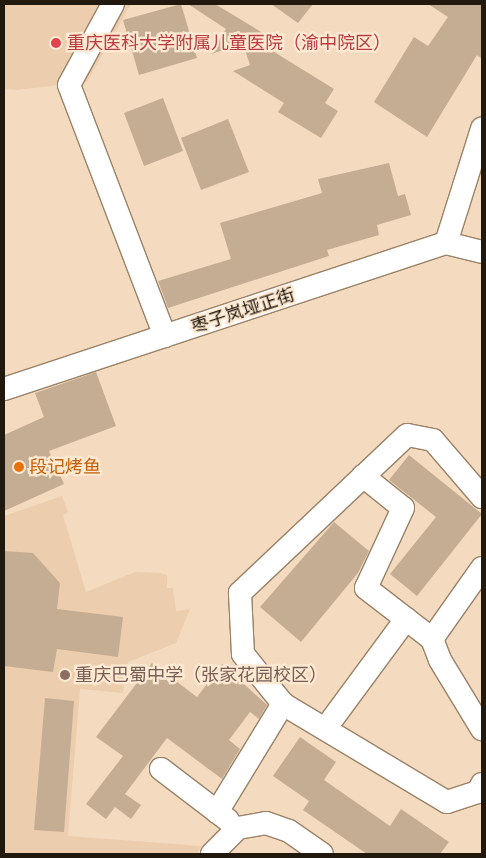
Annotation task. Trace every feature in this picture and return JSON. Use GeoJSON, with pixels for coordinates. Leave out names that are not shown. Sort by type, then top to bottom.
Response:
{"type":"FeatureCollection","features":[{"type":"Feature","properties":{"kind":"street"},"geometry":{"type":"LineString","coordinates":[[113,4],[69,85],[165,336]]}},
{"type":"Feature","properties":{"kind":"street"},"geometry":{"type":"LineString","coordinates":[[482,129],[446,243],[482,252]]}},
{"type":"Feature","properties":{"kind":"street","name":"枣子岚垭正街"},"geometry":{"type":"LineString","coordinates":[[4,389],[446,243]]}},
{"type":"Feature","properties":{"kind":"street"},"geometry":{"type":"LineString","coordinates":[[482,497],[433,440],[407,435],[240,593],[243,654],[283,704],[447,802],[478,792],[482,784]]}},
{"type":"Feature","properties":{"kind":"street"},"geometry":{"type":"LineString","coordinates":[[363,476],[403,508],[366,588],[432,640],[440,660],[482,730]]}},
{"type":"Feature","properties":{"kind":"street"},"geometry":{"type":"LineString","coordinates":[[432,640],[482,568]]}},
{"type":"Feature","properties":{"kind":"street"},"geometry":{"type":"LineString","coordinates":[[325,729],[406,619]]}},
{"type":"Feature","properties":{"kind":"street"},"geometry":{"type":"LineString","coordinates":[[217,812],[283,704]]}},
{"type":"Feature","properties":{"kind":"street"},"geometry":{"type":"LineString","coordinates":[[161,769],[238,828]]}},
{"type":"Feature","properties":{"kind":"street"},"geometry":{"type":"LineString","coordinates":[[212,854],[238,828],[254,823],[278,825],[322,854]]}},
{"type":"Feature","properties":{"kind":"shaded area","name":"重庆医科大学附属儿童医院（渝中院区）"},"geometry":{"type":"Polygon","coordinates":[[[4,4],[131,4],[87,82],[17,90],[4,89],[4,4]]]}},
{"type":"Feature","properties":{"kind":"shaded area","name":"重庆巴蜀中学（张家花园校区）"},"geometry":{"type":"Polygon","coordinates":[[[62,496],[68,512],[63,515],[86,592],[135,572],[160,573],[167,575],[167,588],[173,588],[176,611],[190,609],[176,643],[128,662],[123,693],[80,689],[68,836],[201,846],[197,854],[4,854],[4,516],[62,496]]]}},
{"type":"Feature","properties":{"kind":"building"},"geometry":{"type":"Polygon","coordinates":[[[181,4],[197,58],[139,75],[123,20],[181,4]]]}},
{"type":"Feature","properties":{"kind":"building"},"geometry":{"type":"Polygon","coordinates":[[[188,4],[215,4],[276,41],[271,50],[334,89],[325,103],[338,111],[321,138],[278,112],[284,103],[233,71],[250,65],[243,44],[211,54],[226,29],[188,4]]]}},
{"type":"Feature","properties":{"kind":"building"},"geometry":{"type":"Polygon","coordinates":[[[271,4],[313,4],[298,23],[271,4]]]}},
{"type":"Feature","properties":{"kind":"building"},"geometry":{"type":"Polygon","coordinates":[[[428,4],[482,4],[482,59],[477,55],[427,137],[374,102],[414,37],[428,46],[448,17],[428,4]]]}},
{"type":"Feature","properties":{"kind":"building"},"geometry":{"type":"Polygon","coordinates":[[[163,98],[183,151],[144,166],[124,113],[163,98]]]}},
{"type":"Feature","properties":{"kind":"building"},"geometry":{"type":"Polygon","coordinates":[[[228,119],[249,172],[201,190],[181,138],[228,119]]]}},
{"type":"Feature","properties":{"kind":"building"},"geometry":{"type":"Polygon","coordinates":[[[389,163],[398,196],[405,194],[411,215],[377,225],[379,235],[327,250],[329,256],[168,308],[158,281],[231,259],[220,223],[322,193],[318,179],[389,163]]]}},
{"type":"Feature","properties":{"kind":"building"},"geometry":{"type":"Polygon","coordinates":[[[96,372],[116,426],[49,451],[64,484],[4,511],[4,435],[44,417],[35,393],[96,372]]]}},
{"type":"Feature","properties":{"kind":"building"},"geometry":{"type":"Polygon","coordinates":[[[409,455],[482,514],[417,596],[390,574],[436,517],[389,480],[409,455]]]}},
{"type":"Feature","properties":{"kind":"building"},"geometry":{"type":"Polygon","coordinates":[[[334,522],[369,551],[358,573],[301,642],[260,607],[334,522]]]}},
{"type":"Feature","properties":{"kind":"building"},"geometry":{"type":"Polygon","coordinates":[[[4,551],[33,553],[60,583],[57,609],[123,617],[118,657],[57,649],[53,672],[4,666],[4,551]]]}},
{"type":"Feature","properties":{"kind":"building"},"geometry":{"type":"Polygon","coordinates":[[[152,663],[197,697],[222,664],[267,705],[259,719],[250,712],[229,740],[240,749],[222,779],[167,738],[125,794],[141,805],[131,819],[115,807],[106,819],[86,804],[123,756],[96,737],[152,663]]]}},
{"type":"Feature","properties":{"kind":"building"},"geometry":{"type":"Polygon","coordinates":[[[45,698],[74,701],[64,832],[34,830],[45,698]]]}},
{"type":"Feature","properties":{"kind":"building"},"geometry":{"type":"Polygon","coordinates":[[[300,737],[336,762],[324,780],[390,826],[401,809],[449,842],[440,854],[367,854],[303,810],[309,801],[273,776],[300,737]]]}},
{"type":"Feature","properties":{"kind":"place","name":"重庆医科大学附属儿童医院（渝中院区）"},"geometry":{"type":"Point","coordinates":[56,43]}},
{"type":"Feature","properties":{"kind":"place","name":"段记烤鱼"},"geometry":{"type":"Point","coordinates":[19,467]}},
{"type":"Feature","properties":{"kind":"place","name":"重庆巴蜀中学（张家花园校区）"},"geometry":{"type":"Point","coordinates":[65,675]}}]}
